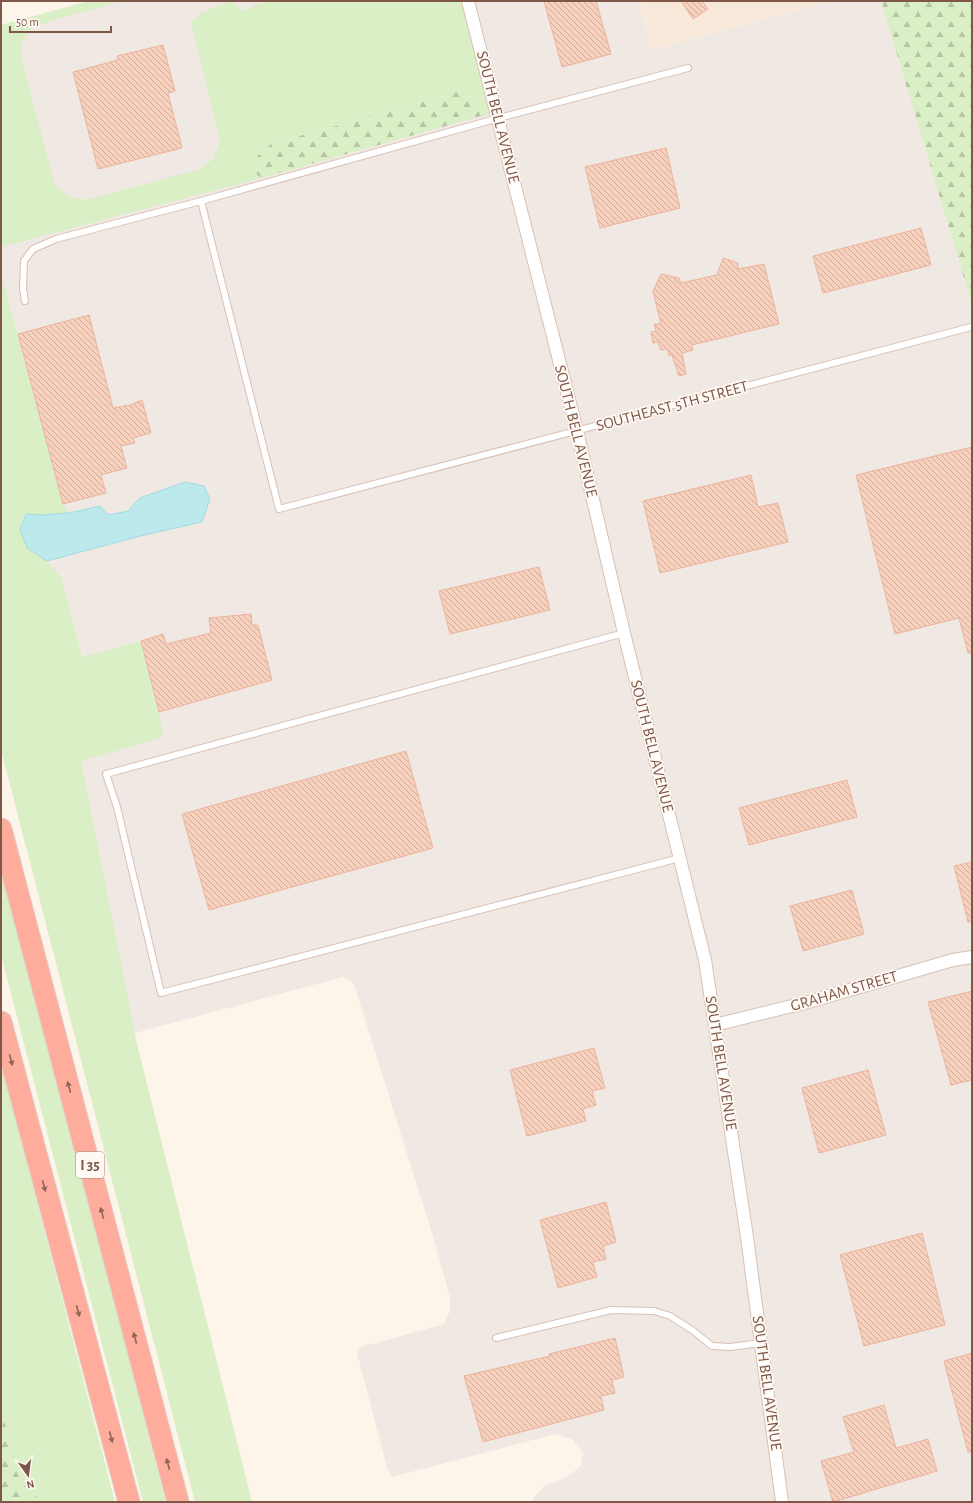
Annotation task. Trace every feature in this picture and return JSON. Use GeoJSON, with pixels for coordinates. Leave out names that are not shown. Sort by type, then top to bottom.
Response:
{"type":"FeatureCollection","features":[{"type":"Feature","properties":{"kind":"highway","name":"I 35"},"geometry":{"type":"LineString","coordinates":[[1,829],[178,1502]]}},
{"type":"Feature","properties":{"kind":"highway"},"geometry":{"type":"LineString","coordinates":[[1,1022],[128,1502]]}},
{"type":"Feature","properties":{"kind":"street","name":"SOUTH BELL AVENUE"},"geometry":{"type":"LineString","coordinates":[[468,1],[499,118],[577,430],[624,633],[705,960],[747,1237],[782,1502]]}},
{"type":"Feature","properties":{"kind":"street","name":"GRAHAM STREET"},"geometry":{"type":"LineString","coordinates":[[715,1025],[808,1002],[953,960],[972,957]]}},
{"type":"Feature","properties":{"kind":"lane"},"geometry":{"type":"LineString","coordinates":[[25,301],[23,289],[24,261],[33,249],[56,239],[688,68]]}},
{"type":"Feature","properties":{"kind":"lane","name":"SOUTHEAST 5TH STREET"},"geometry":{"type":"LineString","coordinates":[[201,201],[279,509],[971,327]]}},
{"type":"Feature","properties":{"kind":"lane"},"geometry":{"type":"LineString","coordinates":[[624,633],[106,774],[117,807],[161,992],[680,858]]}},
{"type":"Feature","properties":{"kind":"lane"},"geometry":{"type":"LineString","coordinates":[[496,1338],[611,1310],[630,1310],[654,1311],[670,1316],[692,1330],[712,1346],[730,1347],[761,1343]]}},
{"type":"Feature","properties":{"kind":"shaded area"},"geometry":{"type":"Polygon","coordinates":[[[89,1],[639,1],[651,50],[834,1],[881,1],[972,305],[972,1502],[530,1502],[544,1486],[567,1477],[581,1466],[583,1452],[573,1440],[556,1434],[392,1477],[388,1471],[357,1353],[361,1347],[444,1324],[450,1311],[450,1297],[432,1233],[354,984],[343,977],[135,1033],[1,517],[1,25],[89,1]]]}},
{"type":"Feature","properties":{"kind":"shaded area"},"geometry":{"type":"Polygon","coordinates":[[[639,1],[834,1],[651,50],[639,1]]]}},
{"type":"Feature","properties":{"kind":"green space"},"geometry":{"type":"Polygon","coordinates":[[[89,1],[123,1],[56,19],[32,28],[22,42],[22,60],[55,186],[71,197],[85,200],[201,169],[212,160],[220,142],[191,21],[201,13],[231,1],[243,11],[258,4],[270,1],[462,1],[492,113],[481,116],[474,98],[458,92],[271,144],[257,175],[262,178],[1,247],[1,25],[89,1]]]}},
{"type":"Feature","properties":{"kind":"green space"},"geometry":{"type":"Polygon","coordinates":[[[881,1],[972,1],[972,305],[881,1]]]}},
{"type":"Feature","properties":{"kind":"green space"},"geometry":{"type":"Polygon","coordinates":[[[458,92],[474,98],[481,116],[262,178],[257,175],[252,161],[271,144],[458,92]]]}},
{"type":"Feature","properties":{"kind":"green space"},"geometry":{"type":"Polygon","coordinates":[[[1,282],[4,285],[63,504],[69,513],[26,515],[27,548],[47,561],[62,579],[82,657],[141,641],[164,737],[81,761],[137,1044],[252,1502],[195,1502],[1,750],[1,282]]]}},
{"type":"Feature","properties":{"kind":"green space"},"geometry":{"type":"Polygon","coordinates":[[[1,864],[166,1502],[143,1502],[1,955],[1,864]]]}},
{"type":"Feature","properties":{"kind":"green space"},"geometry":{"type":"Polygon","coordinates":[[[1,1063],[115,1502],[42,1502],[20,1481],[1,1409],[1,1063]]]}},
{"type":"Feature","properties":{"kind":"green space"},"geometry":{"type":"Polygon","coordinates":[[[1,1409],[20,1481],[42,1502],[1,1502],[1,1409]]]}},
{"type":"Feature","properties":{"kind":"water"},"geometry":{"type":"Polygon","coordinates":[[[185,482],[204,486],[210,499],[202,522],[144,535],[47,561],[27,548],[20,529],[26,514],[41,515],[69,513],[100,506],[108,515],[128,511],[140,498],[185,482]]]}},
{"type":"Feature","properties":{"kind":"building"},"geometry":{"type":"Polygon","coordinates":[[[544,1],[596,1],[611,54],[562,67],[544,1]]]}},
{"type":"Feature","properties":{"kind":"building"},"geometry":{"type":"Polygon","coordinates":[[[681,1],[702,1],[708,9],[693,19],[681,1]]]}},
{"type":"Feature","properties":{"kind":"building"},"geometry":{"type":"Polygon","coordinates":[[[163,45],[175,91],[168,93],[182,148],[98,169],[73,72],[118,60],[117,56],[163,45]]]}},
{"type":"Feature","properties":{"kind":"building"},"geometry":{"type":"Polygon","coordinates":[[[666,148],[680,208],[600,228],[585,167],[666,148]]]}},
{"type":"Feature","properties":{"kind":"building"},"geometry":{"type":"Polygon","coordinates":[[[921,228],[931,265],[823,293],[813,256],[921,228]]]}},
{"type":"Feature","properties":{"kind":"building"},"geometry":{"type":"Polygon","coordinates":[[[723,258],[738,263],[738,269],[764,264],[779,324],[692,345],[693,350],[682,353],[686,374],[679,376],[672,355],[669,356],[667,349],[661,350],[658,342],[653,343],[651,332],[656,331],[654,324],[661,324],[653,291],[661,274],[679,278],[681,283],[717,275],[723,258]]]}},
{"type":"Feature","properties":{"kind":"building"},"geometry":{"type":"Polygon","coordinates":[[[89,315],[113,408],[130,405],[142,400],[151,433],[133,438],[135,443],[121,446],[127,468],[101,475],[106,493],[63,504],[18,334],[89,315]]]}},
{"type":"Feature","properties":{"kind":"building"},"geometry":{"type":"Polygon","coordinates":[[[972,447],[972,653],[968,653],[959,618],[895,634],[856,475],[972,447]]]}},
{"type":"Feature","properties":{"kind":"building"},"geometry":{"type":"Polygon","coordinates":[[[751,475],[758,507],[778,503],[788,542],[660,573],[643,501],[751,475]]]}},
{"type":"Feature","properties":{"kind":"building"},"geometry":{"type":"Polygon","coordinates":[[[539,567],[550,610],[450,634],[439,591],[539,567]]]}},
{"type":"Feature","properties":{"kind":"building"},"geometry":{"type":"Polygon","coordinates":[[[251,614],[252,625],[258,625],[272,680],[159,712],[141,641],[163,634],[166,644],[211,633],[209,618],[251,614]]]}},
{"type":"Feature","properties":{"kind":"building"},"geometry":{"type":"Polygon","coordinates":[[[406,751],[433,848],[209,910],[182,814],[406,751]]]}},
{"type":"Feature","properties":{"kind":"building"},"geometry":{"type":"Polygon","coordinates":[[[847,780],[857,817],[749,845],[739,808],[847,780]]]}},
{"type":"Feature","properties":{"kind":"building"},"geometry":{"type":"Polygon","coordinates":[[[972,862],[972,921],[968,922],[954,866],[972,862]]]}},
{"type":"Feature","properties":{"kind":"building"},"geometry":{"type":"Polygon","coordinates":[[[852,890],[864,934],[803,951],[790,906],[852,890]]]}},
{"type":"Feature","properties":{"kind":"building"},"geometry":{"type":"Polygon","coordinates":[[[972,991],[972,1080],[951,1085],[928,1002],[972,991]]]}},
{"type":"Feature","properties":{"kind":"building"},"geometry":{"type":"Polygon","coordinates":[[[594,1048],[605,1088],[592,1091],[596,1105],[583,1109],[586,1121],[527,1136],[510,1070],[594,1048]]]}},
{"type":"Feature","properties":{"kind":"building"},"geometry":{"type":"Polygon","coordinates":[[[868,1070],[886,1135],[819,1153],[802,1088],[868,1070]]]}},
{"type":"Feature","properties":{"kind":"building"},"geometry":{"type":"Polygon","coordinates":[[[606,1202],[616,1242],[603,1246],[606,1259],[593,1262],[597,1277],[558,1288],[540,1220],[606,1202]]]}},
{"type":"Feature","properties":{"kind":"building"},"geometry":{"type":"Polygon","coordinates":[[[922,1233],[945,1325],[864,1346],[840,1255],[922,1233]]]}},
{"type":"Feature","properties":{"kind":"building"},"geometry":{"type":"Polygon","coordinates":[[[615,1338],[624,1377],[612,1380],[615,1393],[601,1396],[604,1410],[483,1442],[464,1376],[550,1356],[549,1354],[615,1338]]]}},
{"type":"Feature","properties":{"kind":"building"},"geometry":{"type":"Polygon","coordinates":[[[972,1353],[972,1452],[968,1452],[944,1361],[972,1353]]]}},
{"type":"Feature","properties":{"kind":"building"},"geometry":{"type":"Polygon","coordinates":[[[884,1405],[896,1448],[928,1439],[937,1471],[833,1502],[821,1461],[854,1452],[843,1417],[884,1405]]]}}]}
